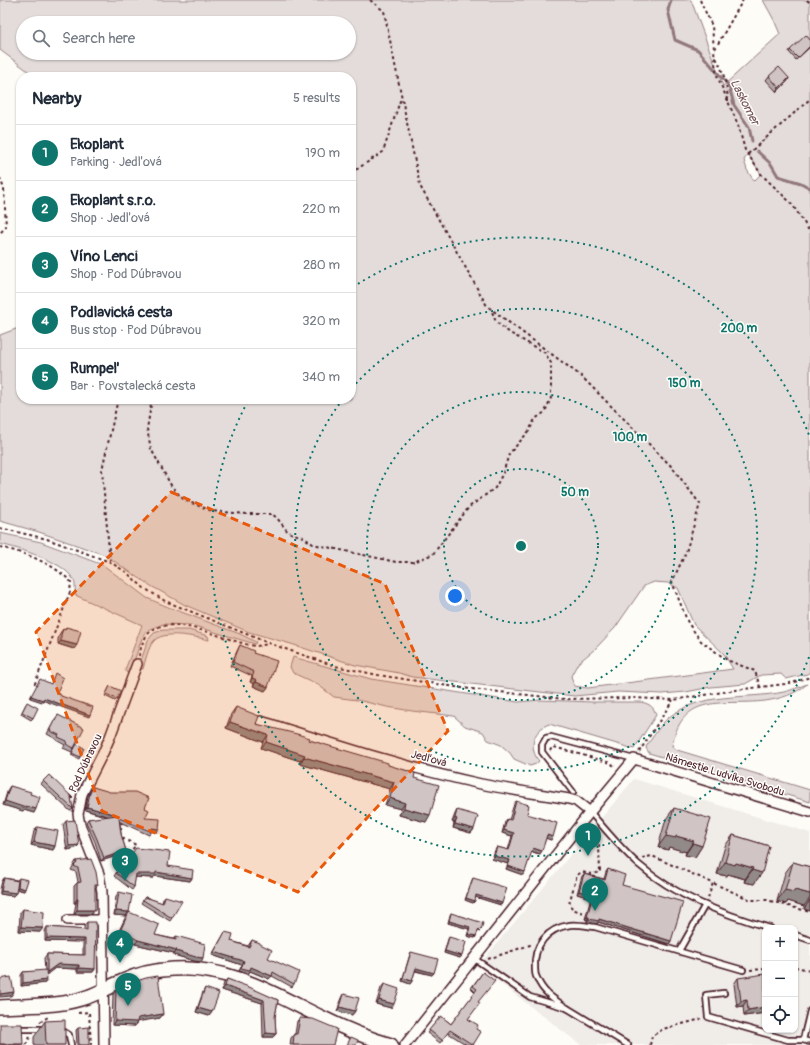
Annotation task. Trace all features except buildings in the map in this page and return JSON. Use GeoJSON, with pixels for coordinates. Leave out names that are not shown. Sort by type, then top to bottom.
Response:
{"type":"FeatureCollection","features":[{"type":"Feature","properties":{"kind":"main road"},"geometry":{"type":"LineString","coordinates":[[0,1007],[71,1002],[88,997],[140,974],[172,969],[190,969],[209,971],[245,981],[341,1026],[373,1040],[391,1045]]}},
{"type":"Feature","properties":{"kind":"street","name":"Pod Dúbravou"},"geometry":{"type":"LineString","coordinates":[[104,1045],[103,920],[101,884],[80,825],[78,814],[82,794],[108,742],[137,664]]}},
{"type":"Feature","properties":{"kind":"street","name":"Jedľová"},"geometry":{"type":"LineString","coordinates":[[261,721],[356,751],[481,784],[568,799],[576,802],[590,812]]}},
{"type":"Feature","properties":{"kind":"street"},"geometry":{"type":"LineString","coordinates":[[405,1045],[475,959],[590,812],[634,759]]}},
{"type":"Feature","properties":{"kind":"street","name":"Námestie Ludvíka Svobodu"},"geometry":{"type":"LineString","coordinates":[[634,759],[810,812]]}},
{"type":"Feature","properties":{"kind":"street"},"geometry":{"type":"LineString","coordinates":[[68,920],[103,920]]}},
{"type":"Feature","properties":{"kind":"lane"},"geometry":{"type":"LineString","coordinates":[[573,792],[542,752],[542,744],[546,738],[552,737],[634,759]]}},
{"type":"Feature","properties":{"kind":"lane"},"geometry":{"type":"LineString","coordinates":[[590,812],[634,860],[680,893],[705,905],[762,926]]}},
{"type":"Feature","properties":{"kind":"lane"},"geometry":{"type":"LineString","coordinates":[[679,951],[705,905]]}},
{"type":"Feature","properties":{"kind":"lane"},"geometry":{"type":"LineString","coordinates":[[628,1045],[549,996],[536,977],[534,960],[541,941],[552,930],[570,925],[594,927],[743,970]]}},
{"type":"Feature","properties":{"kind":"lane"},"geometry":{"type":"LineString","coordinates":[[798,936],[810,940]]}},
{"type":"Feature","properties":{"kind":"lane"},"geometry":{"type":"LineString","coordinates":[[475,959],[530,997],[568,1008]]}},
{"type":"Feature","properties":{"kind":"lane"},"geometry":{"type":"LineString","coordinates":[[724,994],[706,995],[708,1017],[795,1043],[803,1040],[810,1042]]}},
{"type":"Feature","properties":{"kind":"lane"},"geometry":{"type":"LineString","coordinates":[[803,1040],[810,1011]]}},
{"type":"Feature","properties":{"kind":"lane"},"geometry":{"type":"LineString","coordinates":[[13,1029],[61,1030],[69,1035],[72,1045]]}},
{"type":"Feature","properties":{"kind":"path"},"geometry":{"type":"LineString","coordinates":[[370,0],[384,11],[420,186],[487,306],[580,376],[672,467],[700,504],[686,552],[672,582],[688,623],[701,641],[727,660],[755,671],[760,687]]}},
{"type":"Feature","properties":{"kind":"path"},"geometry":{"type":"LineString","coordinates":[[700,0],[712,26],[716,73],[738,125],[745,150],[761,174],[792,204],[810,232]]}},
{"type":"Feature","properties":{"kind":"path"},"geometry":{"type":"LineString","coordinates":[[715,51],[743,0]]}},
{"type":"Feature","properties":{"kind":"path"},"geometry":{"type":"LineString","coordinates":[[807,0],[810,3]]}},
{"type":"Feature","properties":{"kind":"path"},"geometry":{"type":"LineString","coordinates":[[715,57],[725,78],[728,89],[728,102]]}},
{"type":"Feature","properties":{"kind":"path"},"geometry":{"type":"LineString","coordinates":[[356,169],[383,152],[402,97]]}},
{"type":"Feature","properties":{"kind":"path"},"geometry":{"type":"LineString","coordinates":[[748,154],[810,99]]}},
{"type":"Feature","properties":{"kind":"path"},"geometry":{"type":"LineString","coordinates":[[0,178],[4,189],[6,227],[0,233]]}},
{"type":"Feature","properties":{"kind":"path"},"geometry":{"type":"LineString","coordinates":[[151,404],[147,429],[151,449],[172,487],[184,500],[212,511],[272,514],[288,532],[302,537],[313,544],[396,562],[414,562],[433,554],[469,507],[495,488],[503,473],[509,454],[529,431],[535,419],[545,412],[551,398],[551,363],[545,353],[510,333],[496,322],[490,308]]}},
{"type":"Feature","properties":{"kind":"path"},"geometry":{"type":"LineString","coordinates":[[110,562],[102,470],[117,404]]}},
{"type":"Feature","properties":{"kind":"path"},"geometry":{"type":"LineString","coordinates":[[0,528],[47,539],[110,562],[126,572],[144,588],[165,601],[271,644],[335,666],[416,682],[566,699],[634,698],[673,700],[795,682],[810,676]]}},
{"type":"Feature","properties":{"kind":"path"},"geometry":{"type":"LineString","coordinates":[[0,547],[14,550],[40,561],[62,573],[71,582],[70,592],[34,686]]}},
{"type":"Feature","properties":{"kind":"path"},"geometry":{"type":"LineString","coordinates":[[137,664],[144,640],[151,631],[162,626],[191,627],[256,646],[271,644]]}},
{"type":"Feature","properties":{"kind":"path"},"geometry":{"type":"LineString","coordinates":[[634,759],[673,700]]}},
{"type":"Feature","properties":{"kind":"path"},"geometry":{"type":"LineString","coordinates":[[550,753],[551,749],[554,747],[610,762],[615,767],[616,771]]}},
{"type":"Feature","properties":{"kind":"path"},"geometry":{"type":"LineString","coordinates":[[120,863],[136,845],[121,836],[120,825],[125,816]]}},
{"type":"Feature","properties":{"kind":"path"},"geometry":{"type":"LineString","coordinates":[[589,915],[576,911],[569,904],[577,875],[582,872],[591,874],[600,872],[599,845],[593,838]]}},
{"type":"Feature","properties":{"kind":"path"},"geometry":{"type":"LineString","coordinates":[[634,860],[652,856],[751,900],[767,900],[810,912]]}},
{"type":"Feature","properties":{"kind":"path"},"geometry":{"type":"LineString","coordinates":[[705,905],[713,883]]}},
{"type":"Feature","properties":{"kind":"path"},"geometry":{"type":"LineString","coordinates":[[475,959],[488,960],[541,941]]}},
{"type":"Feature","properties":{"kind":"path"},"geometry":{"type":"LineString","coordinates":[[798,968],[810,970]]}},
{"type":"Feature","properties":{"kind":"path"},"geometry":{"type":"LineString","coordinates":[[743,970],[762,969]]}},
{"type":"Feature","properties":{"kind":"path"},"geometry":{"type":"LineString","coordinates":[[87,1043],[91,1044],[89,1012]]}},
{"type":"Feature","properties":{"kind":"path"},"geometry":{"type":"LineString","coordinates":[[650,1045],[652,1036],[664,1029],[708,1017]]}},
{"type":"Feature","properties":{"kind":"highlighted area"},"geometry":{"type":"Polygon","coordinates":[[[171,492],[385,584],[448,731],[298,892],[102,811],[36,632],[171,492]]]}},
{"type":"Feature","properties":{"kind":"shaded area"},"geometry":{"type":"Polygon","coordinates":[[[0,0],[691,0],[723,86],[780,34],[763,0],[810,0],[810,672],[786,679],[781,674],[761,675],[745,684],[711,687],[686,692],[662,694],[618,692],[574,696],[412,677],[399,673],[355,665],[249,632],[185,605],[151,586],[105,555],[39,532],[0,521],[0,335],[16,329],[16,404],[356,404],[356,72],[29,72],[0,50],[0,0]],[[748,154],[744,160],[747,170],[754,181],[761,174],[748,154]],[[654,582],[644,586],[615,628],[595,649],[578,663],[571,676],[574,686],[588,688],[733,669],[724,654],[694,625],[678,588],[668,583],[654,582]]]}},
{"type":"Feature","properties":{"kind":"shaded area"},"geometry":{"type":"Polygon","coordinates":[[[0,533],[41,542],[103,565],[147,598],[240,634],[256,642],[255,644],[191,625],[163,624],[148,630],[142,638],[131,670],[127,673],[125,670],[142,625],[75,595],[75,582],[68,573],[51,561],[0,544],[0,533]]]}},
{"type":"Feature","properties":{"kind":"shaded area"},"geometry":{"type":"Polygon","coordinates":[[[163,630],[189,630],[208,636],[209,640],[180,635],[171,635],[158,638],[153,642],[150,648],[143,669],[138,669],[148,640],[154,633],[163,630]]]}},
{"type":"Feature","properties":{"kind":"shaded area"},"geometry":{"type":"Polygon","coordinates":[[[293,657],[371,679],[518,702],[540,700],[641,702],[651,706],[656,715],[634,749],[549,724],[539,730],[536,735],[533,745],[539,761],[530,766],[514,759],[501,745],[488,740],[483,732],[465,726],[454,716],[412,711],[334,697],[317,684],[293,673],[290,667],[293,657]]]}},
{"type":"Feature","properties":{"kind":"shaded area"},"geometry":{"type":"Polygon","coordinates":[[[807,684],[803,688],[788,696],[776,699],[721,703],[695,709],[685,716],[677,728],[672,746],[677,750],[810,790],[810,802],[649,753],[646,748],[668,718],[681,709],[709,700],[784,692],[807,684]]]}},
{"type":"Feature","properties":{"kind":"shaded area"},"geometry":{"type":"Polygon","coordinates":[[[634,779],[810,833],[810,1045],[581,1045],[478,966],[634,779]]]}},
{"type":"Feature","properties":{"kind":"waterway","name":"Laskomer"},"geometry":{"type":"LineString","coordinates":[[671,0],[668,10],[675,40],[698,50],[729,86],[734,105],[749,127],[752,141]]}},
{"type":"Feature","properties":{"kind":"waterway","name":"Laskomer"},"geometry":{"type":"LineString","coordinates":[[757,151],[771,164],[778,176],[801,183],[810,188]]}},
{"type":"Feature","properties":{"kind":"place","name":"Ekoplant"},"geometry":{"type":"Point","coordinates":[588,856]}},
{"type":"Feature","properties":{"kind":"place","name":"Víno Lenci"},"geometry":{"type":"Point","coordinates":[125,881]}},
{"type":"Feature","properties":{"kind":"place","name":"Ekoplant s.r.o."},"geometry":{"type":"Point","coordinates":[595,911]}},
{"type":"Feature","properties":{"kind":"place","name":"Podlavická cesta"},"geometry":{"type":"Point","coordinates":[120,963]}},
{"type":"Feature","properties":{"kind":"place","name":"Rumpeľ"},"geometry":{"type":"Point","coordinates":[128,1006]}}]}
